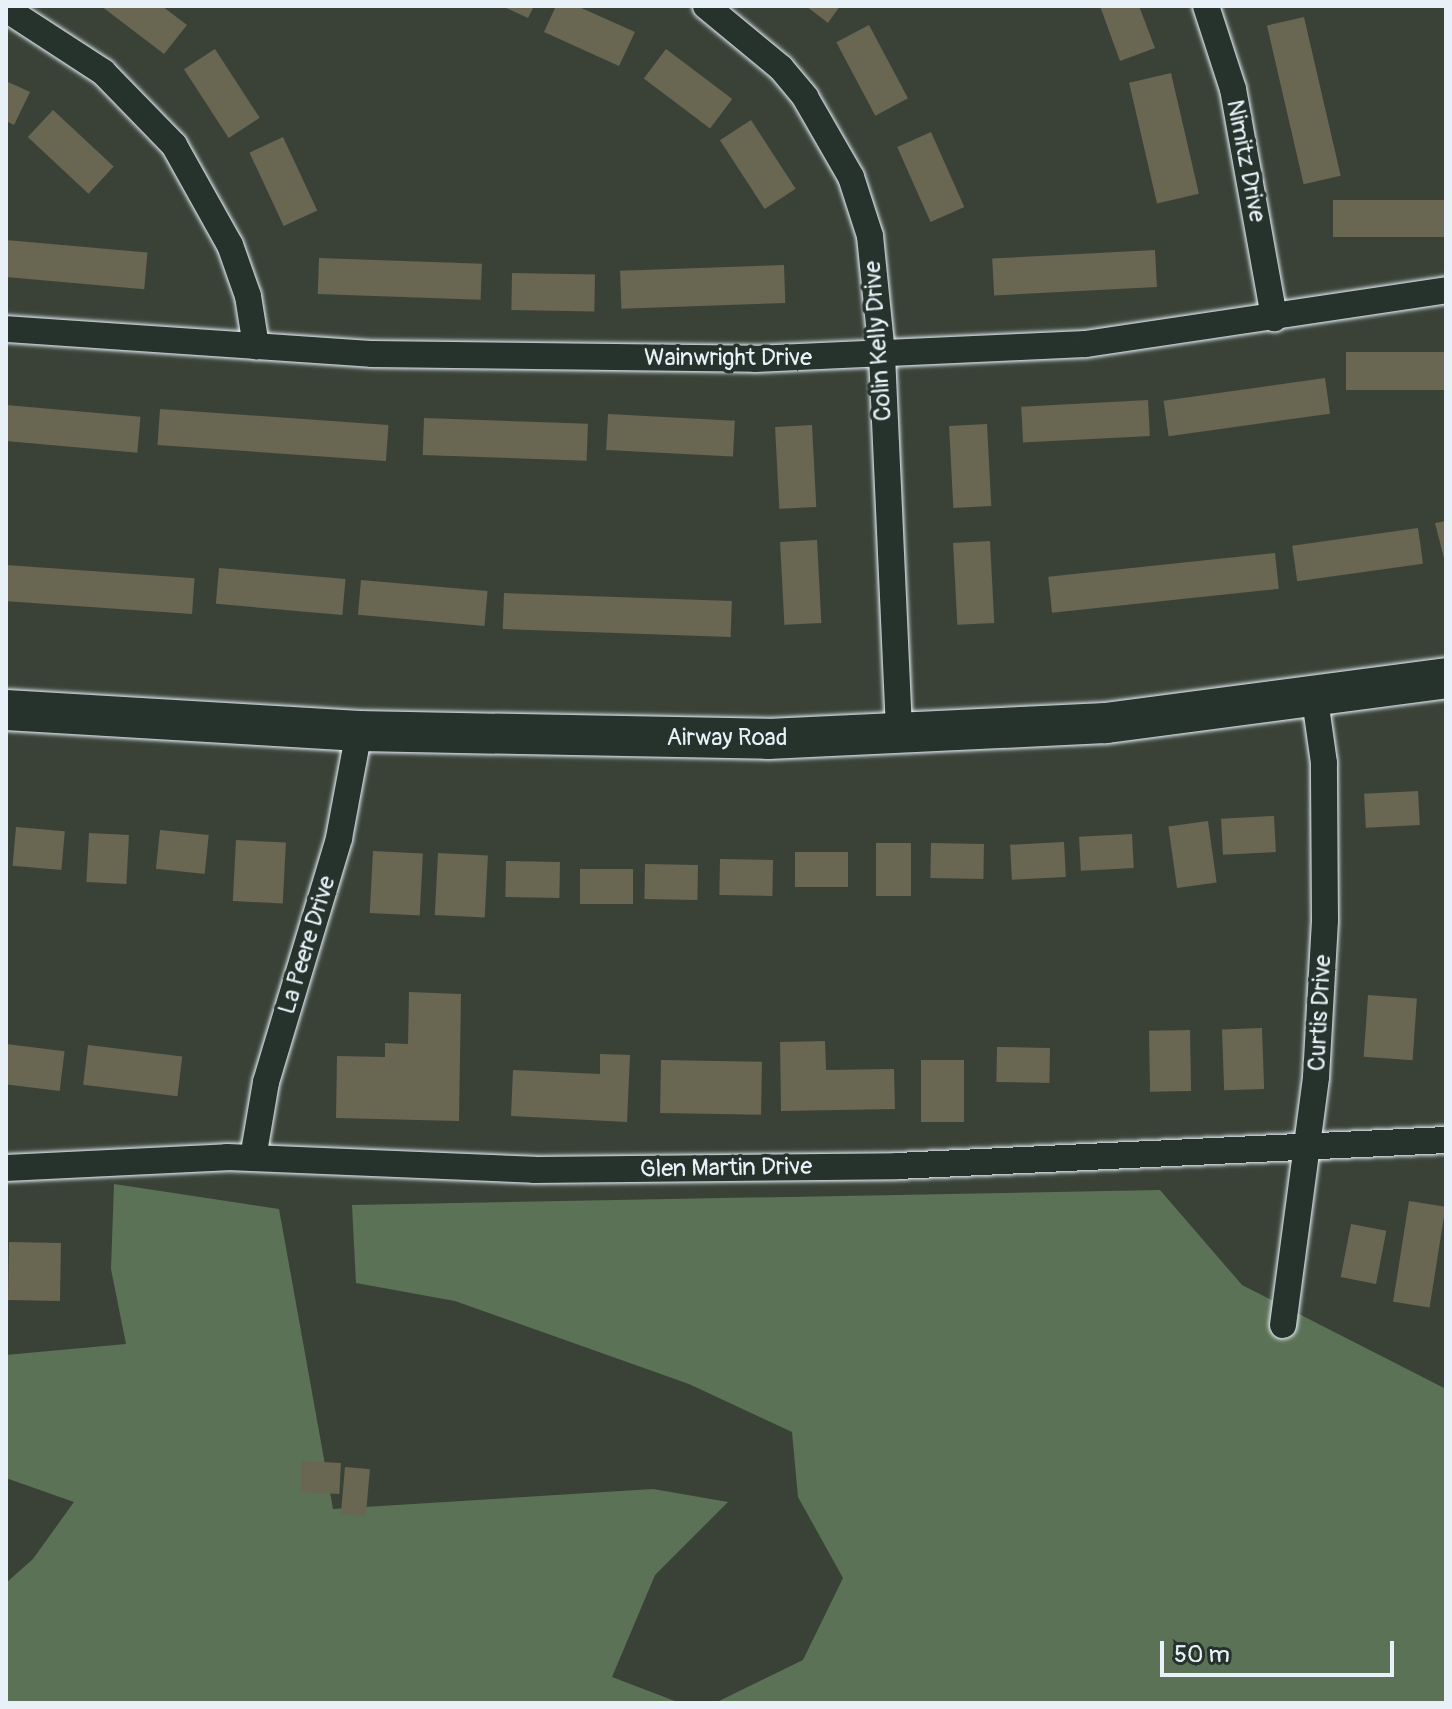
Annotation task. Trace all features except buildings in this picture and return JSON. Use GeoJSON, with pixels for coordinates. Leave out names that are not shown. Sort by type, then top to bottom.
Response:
{"type":"FeatureCollection","features":[{"type":"Feature","properties":{"kind":"main road","name":"Airway Road"},"geometry":{"type":"LineString","coordinates":[[6,710],[359,731],[899,736],[1106,723],[1315,700],[1446,678]]}},
{"type":"Feature","properties":{"kind":"street","name":"Colin Kelly Drive"},"geometry":{"type":"LineString","coordinates":[[706,6],[781,68],[831,136],[870,236],[882,355],[899,736]]}},
{"type":"Feature","properties":{"kind":"street","name":"Nimitz Drive"},"geometry":{"type":"LineString","coordinates":[[1206,6],[1233,89],[1274,318]]}},
{"type":"Feature","properties":{"kind":"street"},"geometry":{"type":"LineString","coordinates":[[6,9],[103,72],[174,145],[230,245],[248,296],[256,346]]}},
{"type":"Feature","properties":{"kind":"street","name":"Wainwright Drive"},"geometry":{"type":"LineString","coordinates":[[6,329],[256,346],[507,358],[882,355],[1086,344],[1446,290]]}},
{"type":"Feature","properties":{"kind":"street","name":"Curtis Drive"},"geometry":{"type":"LineString","coordinates":[[1283,1325],[1308,1149],[1327,849],[1315,700]]}},
{"type":"Feature","properties":{"kind":"street","name":"La Peere Drive"},"geometry":{"type":"LineString","coordinates":[[253,1158],[266,1082],[339,838],[359,731]]}},
{"type":"Feature","properties":{"kind":"street","name":"Glen Martin Drive"},"geometry":{"type":"LineString","coordinates":[[6,1168],[253,1158],[325,1166],[566,1170],[897,1166],[1308,1149],[1446,1140]]}},
{"type":"Feature","properties":{"kind":"green space"},"geometry":{"type":"Polygon","coordinates":[[[114,1184],[279,1209],[333,1509],[653,1489],[728,1502],[655,1575],[612,1677],[680,1703],[6,1703],[6,1583],[33,1559],[74,1502],[6,1478],[6,1355],[126,1344],[111,1269],[114,1184]]]}},
{"type":"Feature","properties":{"kind":"green space"},"geometry":{"type":"Polygon","coordinates":[[[1160,1190],[1242,1285],[1446,1389],[1446,1703],[715,1703],[803,1660],[843,1578],[798,1497],[792,1432],[689,1384],[455,1301],[356,1283],[352,1205],[1160,1190]]]}}]}
